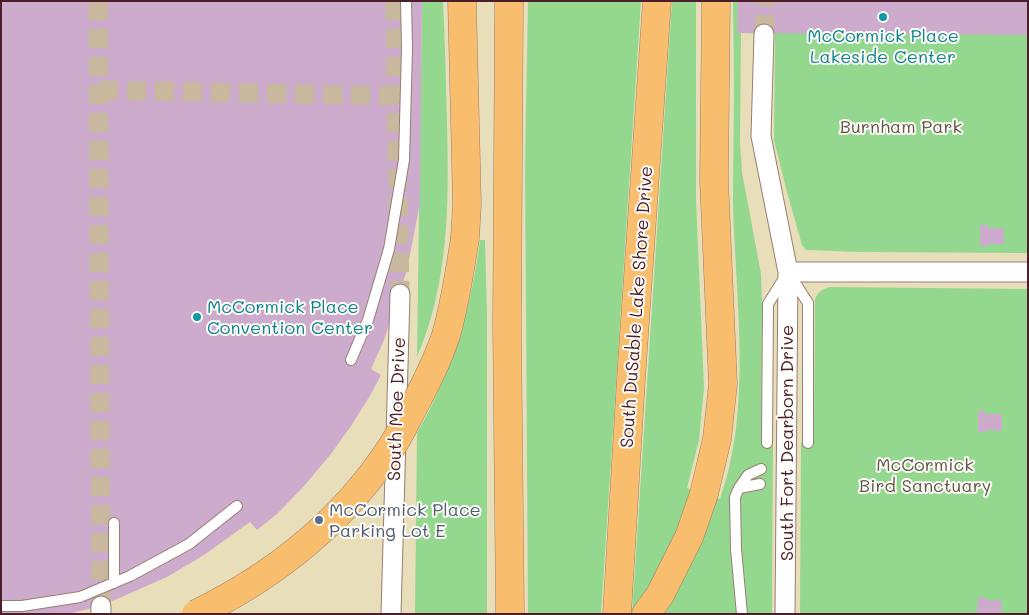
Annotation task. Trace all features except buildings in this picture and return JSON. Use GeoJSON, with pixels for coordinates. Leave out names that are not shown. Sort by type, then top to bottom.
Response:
{"type":"FeatureCollection","features":[{"type":"Feature","properties":{"kind":"highway"},"geometry":{"type":"LineString","coordinates":[[196,614],[225,600],[270,572],[319,532],[364,485],[392,447],[426,383],[446,335],[465,238],[467,204],[462,1]]}},
{"type":"Feature","properties":{"kind":"highway"},"geometry":{"type":"LineString","coordinates":[[509,1],[507,334],[510,614]]}},
{"type":"Feature","properties":{"kind":"highway","name":"South DuSable Lake Shore Drive"},"geometry":{"type":"LineString","coordinates":[[617,614],[657,1]]}},
{"type":"Feature","properties":{"kind":"highway"},"geometry":{"type":"LineString","coordinates":[[646,614],[660,594],[689,538],[704,494],[717,439],[723,384],[714,180],[716,1]]}},
{"type":"Feature","properties":{"kind":"street","name":"South Fort Dearborn Drive"},"geometry":{"type":"LineString","coordinates":[[764,34],[761,136],[788,272],[785,614]]}},
{"type":"Feature","properties":{"kind":"street"},"geometry":{"type":"LineString","coordinates":[[788,272],[1028,272]]}},
{"type":"Feature","properties":{"kind":"street","name":"South Moe Drive"},"geometry":{"type":"LineString","coordinates":[[392,614],[400,294]]}},
{"type":"Feature","properties":{"kind":"lane"},"geometry":{"type":"LineString","coordinates":[[351,360],[368,320],[389,249],[404,160],[407,48],[406,1]]}},
{"type":"Feature","properties":{"kind":"lane"},"geometry":{"type":"LineString","coordinates":[[767,443],[768,304],[788,272],[808,303],[808,443]]}},
{"type":"Feature","properties":{"kind":"lane"},"geometry":{"type":"LineString","coordinates":[[742,614],[734,509],[735,497],[748,475],[761,469]]}},
{"type":"Feature","properties":{"kind":"lane"},"geometry":{"type":"LineString","coordinates":[[739,488],[760,484]]}},
{"type":"Feature","properties":{"kind":"lane"},"geometry":{"type":"LineString","coordinates":[[1,606],[22,606],[80,597],[130,576],[189,544],[237,506]]}},
{"type":"Feature","properties":{"kind":"lane"},"geometry":{"type":"LineString","coordinates":[[114,523],[114,582]]}},
{"type":"Feature","properties":{"kind":"green space"},"geometry":{"type":"Polygon","coordinates":[[[422,1],[443,1],[448,183],[445,242],[441,272],[428,329],[417,357],[422,1]]]}},
{"type":"Feature","properties":{"kind":"green space"},"geometry":{"type":"Polygon","coordinates":[[[528,1],[641,1],[601,614],[528,614],[525,166],[528,1]]]}},
{"type":"Feature","properties":{"kind":"green space","name":"Burnham Park"},"geometry":{"type":"Polygon","coordinates":[[[672,1],[696,1],[696,199],[704,388],[699,440],[687,488],[720,499],[730,464],[736,427],[740,352],[733,201],[733,1],[1028,1],[1028,253],[806,250],[802,245],[774,140],[775,34],[741,33],[740,143],[742,172],[761,274],[761,443],[773,443],[772,614],[632,614],[672,1]]]}},
{"type":"Feature","properties":{"kind":"green space"},"geometry":{"type":"Polygon","coordinates":[[[480,240],[485,240],[487,315],[487,614],[415,614],[417,433],[440,387],[458,340],[471,291],[480,240]]]}},
{"type":"Feature","properties":{"kind":"green space","name":"McCormick Bird Sanctuary"},"geometry":{"type":"Polygon","coordinates":[[[830,287],[1028,289],[1028,614],[800,614],[801,443],[814,443],[815,299],[817,294],[830,287]]]}},
{"type":"Feature","properties":{"kind":"tunnel"},"geometry":{"type":"LineString","coordinates":[[98,1],[101,606]]}},
{"type":"Feature","properties":{"kind":"tunnel"},"geometry":{"type":"LineString","coordinates":[[395,1],[400,294]]}},
{"type":"Feature","properties":{"kind":"tunnel"},"geometry":{"type":"LineString","coordinates":[[764,34],[765,1]]}},
{"type":"Feature","properties":{"kind":"tunnel"},"geometry":{"type":"LineString","coordinates":[[99,90],[396,96]]}},
{"type":"Feature","properties":{"kind":"place","name":"McCormick Place Lakeside Center"},"geometry":{"type":"Point","coordinates":[883,17]}},
{"type":"Feature","properties":{"kind":"place","name":"McCormick Place Convention Center"},"geometry":{"type":"Point","coordinates":[197,317]}},
{"type":"Feature","properties":{"kind":"place","name":"McCormick Place Parking Lot E"},"geometry":{"type":"Point","coordinates":[319,520]}}]}
